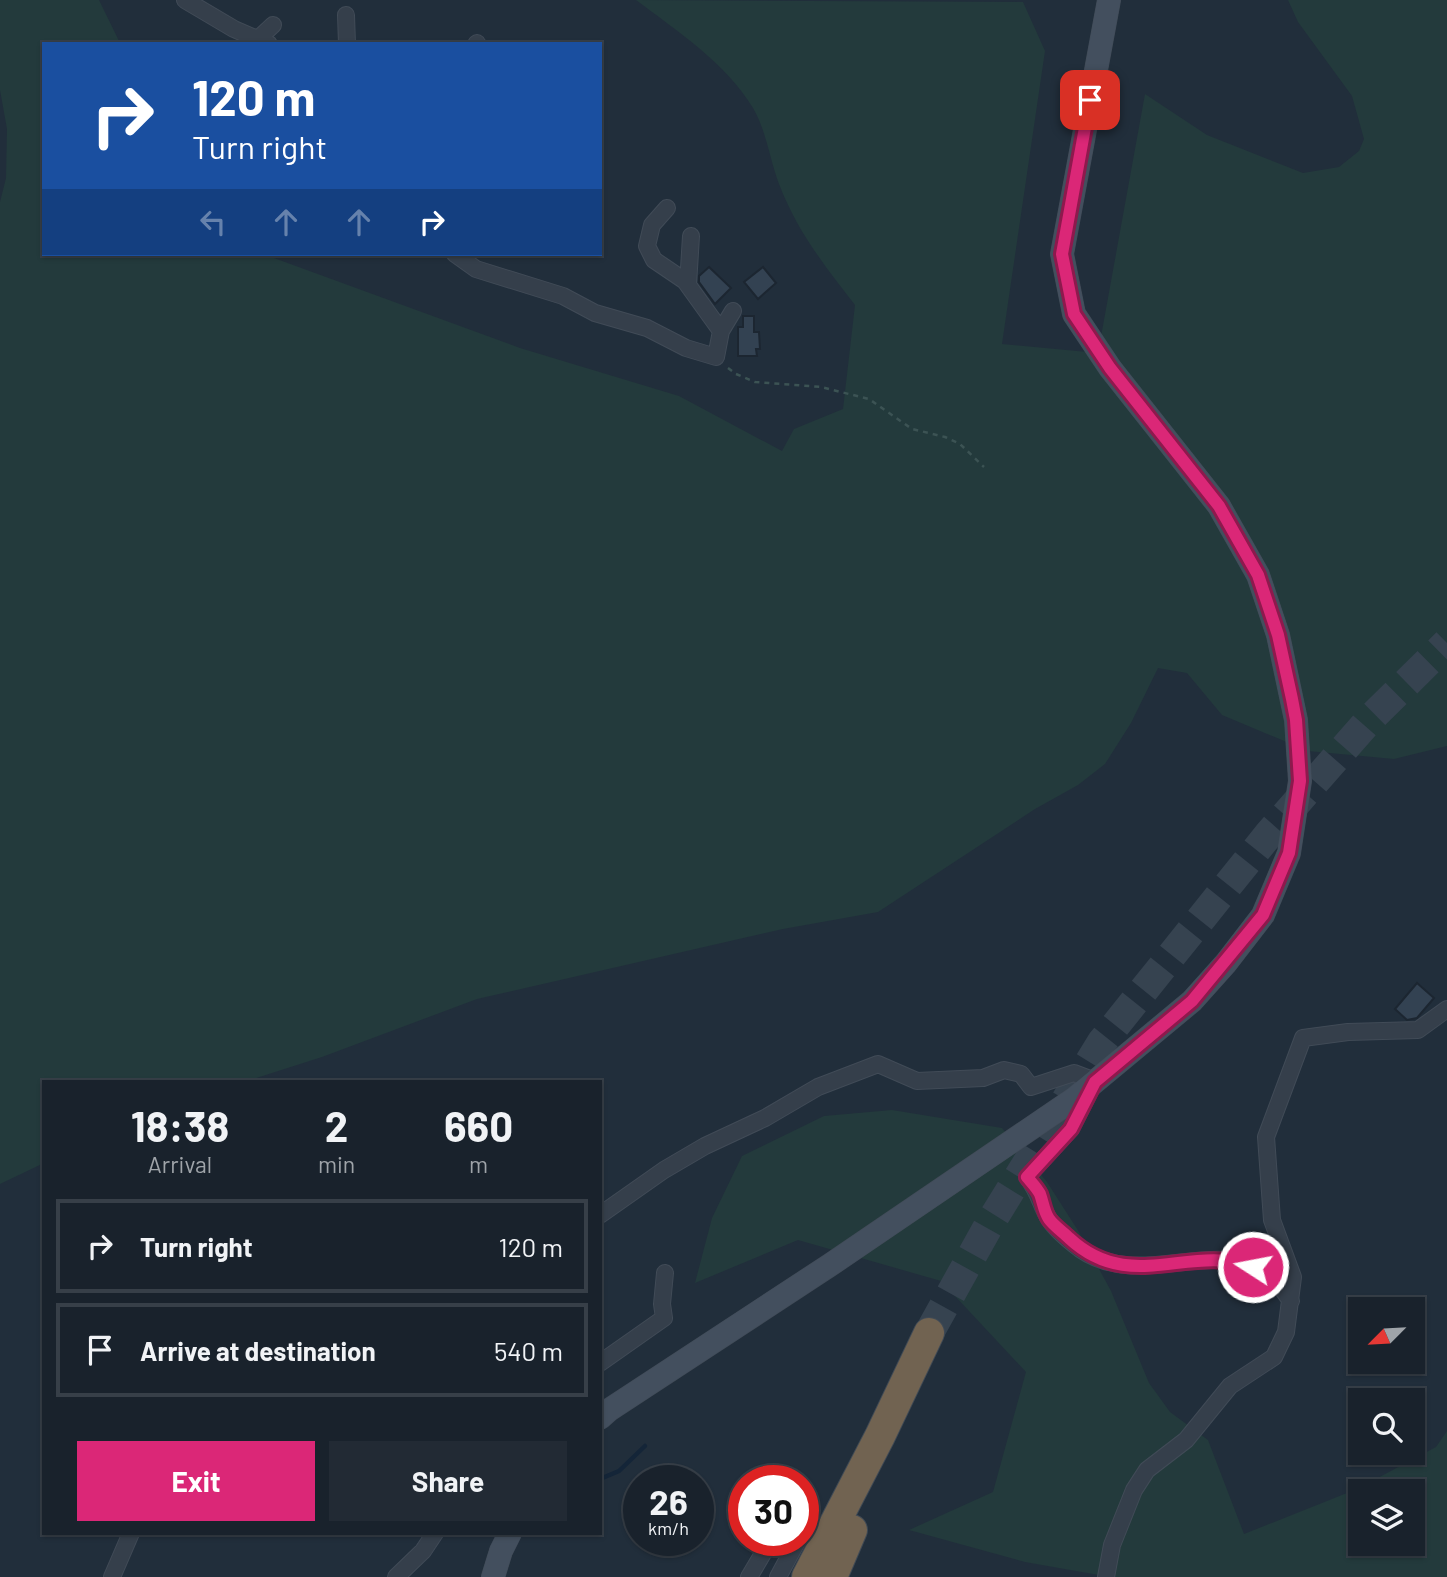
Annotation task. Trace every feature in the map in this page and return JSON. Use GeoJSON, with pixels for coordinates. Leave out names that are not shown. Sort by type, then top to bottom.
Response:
{"type":"FeatureCollection","features":[{"type":"Feature","properties":{"kind":"highway"},"geometry":{"type":"LineString","coordinates":[[807,1577],[880,1436],[929,1333]]}},
{"type":"Feature","properties":{"kind":"highway"},"geometry":{"type":"LineString","coordinates":[[832,1577],[863,1503],[880,1436]]}},
{"type":"Feature","properties":{"kind":"street"},"geometry":{"type":"LineString","coordinates":[[185,0],[210,16],[263,41],[273,25]]}},
{"type":"Feature","properties":{"kind":"street"},"geometry":{"type":"LineString","coordinates":[[602,1416],[830,1265],[1095,1082],[1192,1001],[1263,915],[1289,853],[1300,781],[1294,708],[1278,635],[1258,575],[1219,506],[1110,368],[1074,314],[1062,254],[1109,0]]}},
{"type":"Feature","properties":{"kind":"street"},"geometry":{"type":"LineString","coordinates":[[346,15],[351,42]]}},
{"type":"Feature","properties":{"kind":"street"},"geometry":{"type":"LineString","coordinates":[[667,208],[652,225],[647,246],[654,260],[688,285],[721,331]]}},
{"type":"Feature","properties":{"kind":"street"},"geometry":{"type":"LineString","coordinates":[[688,285],[691,236]]}},
{"type":"Feature","properties":{"kind":"street"},"geometry":{"type":"LineString","coordinates":[[458,256],[476,268],[563,296],[595,313],[647,328],[686,348],[716,357],[721,331],[733,311]]}},
{"type":"Feature","properties":{"kind":"street"},"geometry":{"type":"LineString","coordinates":[[1106,1577],[1112,1545],[1134,1490],[1147,1470],[1186,1440],[1230,1386],[1274,1357],[1286,1332],[1293,1277],[1272,1220],[1266,1137],[1303,1038],[1348,1032],[1418,1030],[1447,1009]]}},
{"type":"Feature","properties":{"kind":"street"},"geometry":{"type":"LineString","coordinates":[[602,1214],[705,1146],[765,1118],[818,1087],[878,1064],[917,1081],[983,1078],[1004,1070],[1021,1074],[1031,1087],[1074,1073],[1095,1082]]}},
{"type":"Feature","properties":{"kind":"street"},"geometry":{"type":"LineString","coordinates":[[1095,1082],[1071,1129],[1027,1177],[1039,1191],[1049,1219],[1080,1248],[1109,1263],[1134,1266],[1210,1260],[1238,1261],[1268,1273],[1291,1301]]}},
{"type":"Feature","properties":{"kind":"street"},"geometry":{"type":"LineString","coordinates":[[602,1362],[664,1318],[664,1273]]}},
{"type":"Feature","properties":{"kind":"street"},"geometry":{"type":"LineString","coordinates":[[113,1577],[130,1535]]}},
{"type":"Feature","properties":{"kind":"street"},"geometry":{"type":"LineString","coordinates":[[396,1577],[423,1551],[434,1535]]}},
{"type":"Feature","properties":{"kind":"street"},"geometry":{"type":"LineString","coordinates":[[493,1577],[500,1551],[509,1535]]}},
{"type":"Feature","properties":{"kind":"street"},"geometry":{"type":"LineString","coordinates":[[750,1577],[762,1556]]}},
{"type":"Feature","properties":{"kind":"street"},"geometry":{"type":"LineString","coordinates":[[778,1577],[789,1556]]}},
{"type":"Feature","properties":{"kind":"path"},"geometry":{"type":"LineString","coordinates":[[716,357],[736,374],[755,382],[821,387],[869,399],[912,429],[945,437],[960,444],[984,467]]}},
{"type":"Feature","properties":{"kind":"green space"},"geometry":{"type":"Polygon","coordinates":[[[0,0],[99,0],[120,42],[42,42],[42,256],[268,256],[520,348],[679,396],[782,451],[794,429],[843,409],[855,305],[822,262],[794,217],[779,184],[765,135],[753,108],[742,92],[715,62],[636,0],[1023,2],[1045,51],[1002,344],[1098,353],[1145,94],[1207,135],[1303,173],[1339,167],[1359,151],[1364,139],[1352,96],[1298,22],[1288,0],[1447,0],[1447,746],[1394,759],[1308,751],[1222,715],[1187,673],[1158,668],[1131,723],[1105,764],[1078,785],[1035,809],[878,912],[783,929],[477,999],[322,1057],[250,1080],[42,1080],[42,1164],[0,1184],[0,202],[6,178],[7,129],[0,90],[0,0]]]}},
{"type":"Feature","properties":{"kind":"green space"},"geometry":{"type":"Polygon","coordinates":[[[892,1110],[1002,1128],[1047,1182],[1079,1232],[1111,1291],[1149,1383],[1170,1412],[1208,1440],[1244,1534],[1348,1493],[1348,1556],[1425,1556],[1425,1479],[1376,1479],[1402,1465],[1425,1465],[1425,1453],[1436,1447],[1447,1431],[1447,1577],[1110,1577],[1025,1562],[909,1530],[993,1492],[1026,1372],[941,1281],[798,1240],[695,1283],[712,1218],[742,1156],[824,1116],[892,1110]]]}},
{"type":"Feature","properties":{"kind":"building"},"geometry":{"type":"Polygon","coordinates":[[[709,267],[731,288],[715,304],[699,282],[699,276],[709,267]]]}},
{"type":"Feature","properties":{"kind":"building"},"geometry":{"type":"Polygon","coordinates":[[[763,267],[776,283],[758,299],[744,282],[763,267]]]}},
{"type":"Feature","properties":{"kind":"building"},"geometry":{"type":"Polygon","coordinates":[[[743,316],[754,316],[754,332],[759,332],[760,349],[756,349],[757,356],[738,356],[738,327],[743,327],[743,316]]]}},
{"type":"Feature","properties":{"kind":"building"},"geometry":{"type":"Polygon","coordinates":[[[1417,983],[1434,998],[1417,1018],[1407,1020],[1395,1009],[1417,983]]]}},
{"type":"Feature","properties":{"kind":"waterway"},"geometry":{"type":"LineString","coordinates":[[602,1478],[619,1471],[645,1446]]}},
{"type":"Feature","properties":{"kind":"tunnel"},"geometry":{"type":"LineString","coordinates":[[929,1333],[989,1225],[1102,1042],[1269,834],[1370,719],[1447,643]]}},
{"type":"Feature","properties":{"kind":"route"},"geometry":{"type":"LineString","coordinates":[[1090,100],[1062,254],[1074,314],[1110,368],[1219,506],[1258,575],[1278,635],[1292,699],[1300,781],[1289,853],[1263,915],[1192,1001],[1095,1082],[1071,1129],[1027,1177],[1039,1191],[1049,1219],[1080,1248],[1109,1263],[1134,1266],[1178,1265],[1210,1260],[1238,1261],[1253,1267]]}}]}
